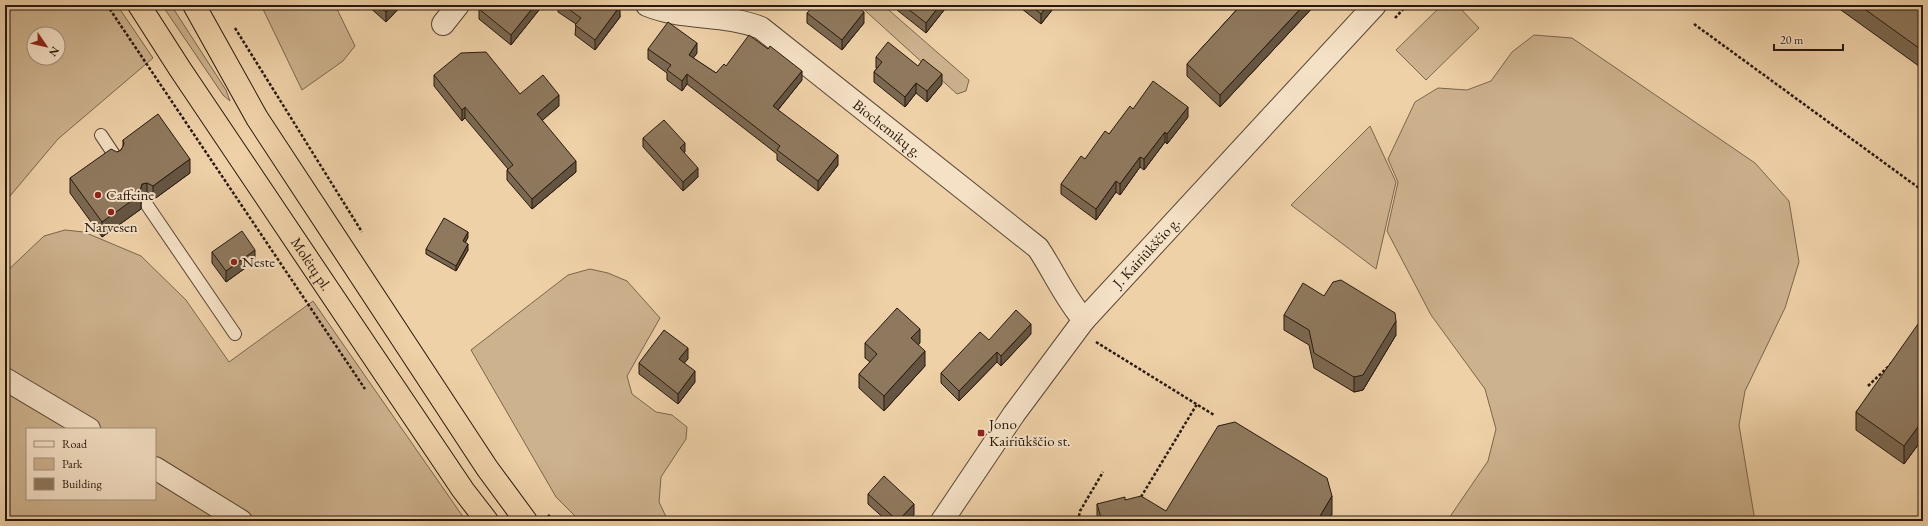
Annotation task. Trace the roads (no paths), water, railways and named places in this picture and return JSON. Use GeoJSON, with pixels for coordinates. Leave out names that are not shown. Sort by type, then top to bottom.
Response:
{"type":"FeatureCollection","features":[{"type":"Feature","properties":{"kind":"highway","name":"Molėtų pl."},"geometry":{"type":"LineString","coordinates":[[139,5],[180,69],[454,477],[487,521]]}},
{"type":"Feature","properties":{"kind":"highway"},"geometry":{"type":"LineString","coordinates":[[194,5],[257,118],[487,468],[526,521]]}},
{"type":"Feature","properties":{"kind":"street"},"geometry":{"type":"LineString","coordinates":[[443,24],[458,5]]}},
{"type":"Feature","properties":{"kind":"street","name":"Biochemikų g."},"geometry":{"type":"LineString","coordinates":[[647,5],[660,10],[730,18],[744,21],[761,28],[1038,248],[1054,271],[1080,325]]}},
{"type":"Feature","properties":{"kind":"street","name":"J. Kairiūkščio g."},"geometry":{"type":"LineString","coordinates":[[942,521],[1014,414],[1080,325],[1375,5]]}},
{"type":"Feature","properties":{"kind":"street"},"geometry":{"type":"LineString","coordinates":[[5,379],[87,428]]}},
{"type":"Feature","properties":{"kind":"street"},"geometry":{"type":"LineString","coordinates":[[156,469],[241,521]]}},
{"type":"Feature","properties":{"kind":"lane"},"geometry":{"type":"LineString","coordinates":[[101,135],[117,159]]}},
{"type":"Feature","properties":{"kind":"lane"},"geometry":{"type":"LineString","coordinates":[[147,204],[235,334]]}},
{"type":"Feature","properties":{"kind":"place","name":"Caffeine"},"geometry":{"type":"Point","coordinates":[98,195]}},
{"type":"Feature","properties":{"kind":"place","name":"Narvesen"},"geometry":{"type":"Point","coordinates":[111,212]}},
{"type":"Feature","properties":{"kind":"place","name":"Neste"},"geometry":{"type":"Point","coordinates":[234,262]}},
{"type":"Feature","properties":{"kind":"place","name":"Jono Kairiūkščio st."},"geometry":{"type":"Point","coordinates":[981,433]}}]}
